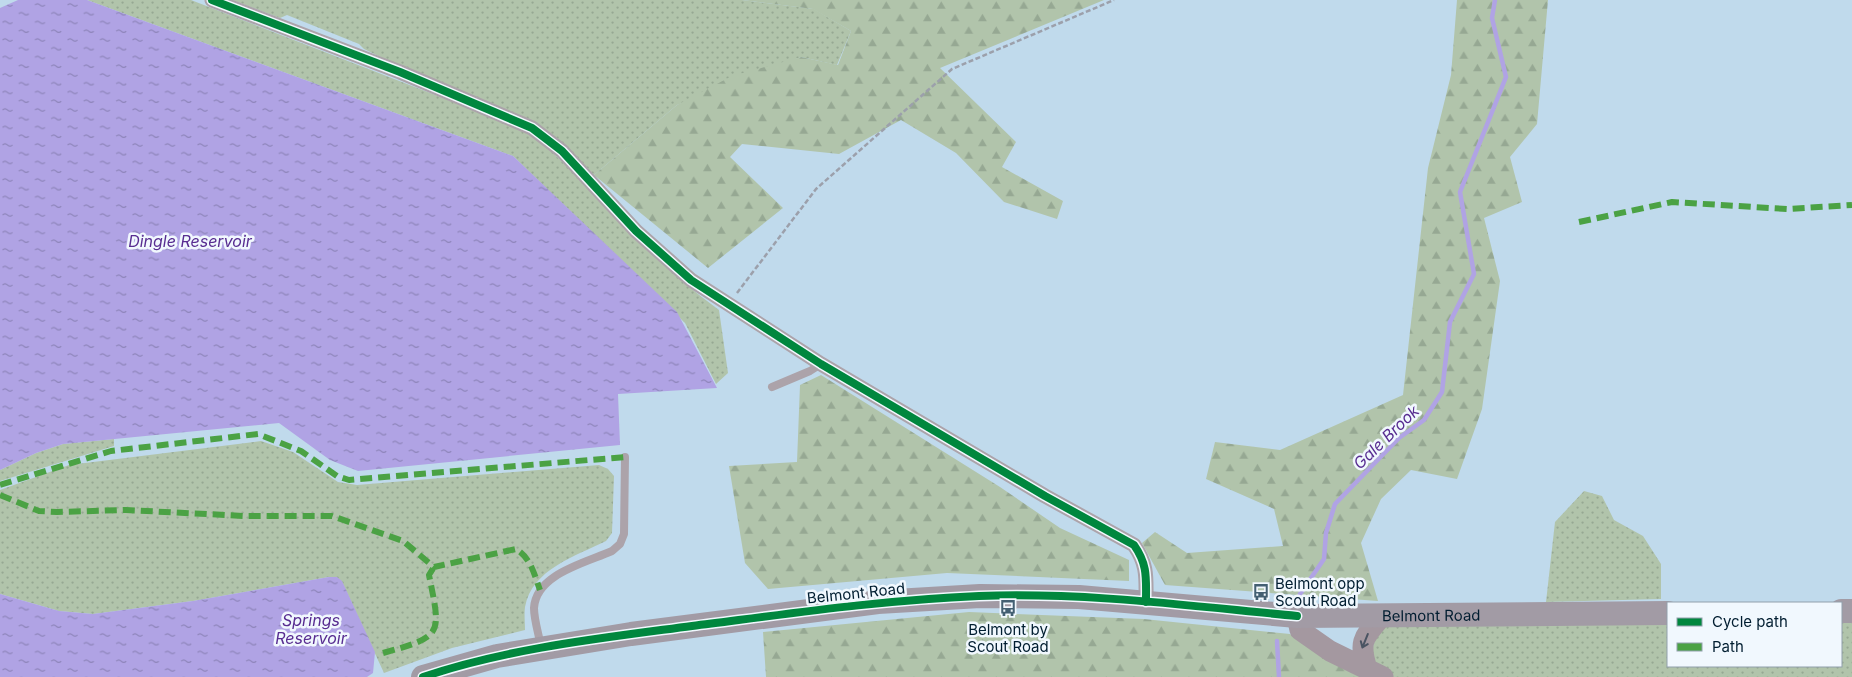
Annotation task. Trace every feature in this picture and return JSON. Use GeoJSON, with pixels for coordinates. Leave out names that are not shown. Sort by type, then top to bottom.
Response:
{"type":"FeatureCollection","features":[{"type":"Feature","properties":{"kind":"main road","name":"Belmont Road"},"geometry":{"type":"LineString","coordinates":[[423,677],[498,656],[631,634],[878,602],[980,596],[1080,597],[1297,616],[1667,613]]}},
{"type":"Feature","properties":{"kind":"street"},"geometry":{"type":"LineString","coordinates":[[212,0],[400,72],[532,128],[562,151],[636,231],[691,280],[821,364],[1134,545],[1144,559],[1146,602]]}},
{"type":"Feature","properties":{"kind":"street"},"geometry":{"type":"LineString","coordinates":[[1297,616],[1300,630],[1330,650],[1375,673]]}},
{"type":"Feature","properties":{"kind":"street"},"geometry":{"type":"LineString","coordinates":[[1375,673],[1361,648],[1363,641],[1381,616]]}},
{"type":"Feature","properties":{"kind":"lane"},"geometry":{"type":"LineString","coordinates":[[772,387],[810,371],[821,364]]}},
{"type":"Feature","properties":{"kind":"lane"},"geometry":{"type":"LineString","coordinates":[[541,649],[534,610],[536,598],[544,583],[612,551],[620,544],[626,518],[626,458]]}},
{"type":"Feature","properties":{"kind":"path"},"geometry":{"type":"LineString","coordinates":[[729,305],[816,189],[952,69],[1114,0]]}},
{"type":"Feature","properties":{"kind":"green space"},"geometry":{"type":"Polygon","coordinates":[[[87,0],[191,0],[528,131],[567,166],[649,251],[683,282],[719,310],[728,373],[716,384],[685,323],[513,156],[87,0]]]}},
{"type":"Feature","properties":{"kind":"green space"},"geometry":{"type":"Polygon","coordinates":[[[232,0],[742,0],[814,9],[851,31],[837,65],[801,57],[677,105],[594,175],[549,132],[393,63],[364,49],[359,44],[287,15],[280,18],[232,0]]]}},
{"type":"Feature","properties":{"kind":"green space"},"geometry":{"type":"Polygon","coordinates":[[[742,0],[1104,0],[940,68],[1016,142],[1002,167],[1063,201],[1057,219],[1004,202],[956,153],[901,120],[839,154],[742,144],[730,157],[783,208],[708,268],[594,175],[677,105],[732,76],[801,57],[838,65],[851,31],[813,9],[742,0]]]}},
{"type":"Feature","properties":{"kind":"green space"},"geometry":{"type":"Polygon","coordinates":[[[1457,0],[1548,0],[1537,124],[1510,157],[1522,202],[1484,218],[1500,281],[1482,409],[1457,479],[1411,470],[1381,499],[1361,543],[1378,601],[1165,585],[1142,543],[1155,532],[1187,553],[1283,546],[1274,509],[1206,479],[1215,442],[1280,450],[1403,395],[1428,168],[1451,75],[1457,0]]]}},
{"type":"Feature","properties":{"kind":"green space"},"geometry":{"type":"Polygon","coordinates":[[[821,375],[1000,487],[1060,528],[1129,560],[1129,581],[947,573],[768,589],[745,563],[729,466],[797,462],[800,385],[821,375]]]}},
{"type":"Feature","properties":{"kind":"green space"},"geometry":{"type":"Polygon","coordinates":[[[114,439],[114,446],[0,481],[0,470],[36,453],[63,444],[114,439]]]}},
{"type":"Feature","properties":{"kind":"green space"},"geometry":{"type":"Polygon","coordinates":[[[261,441],[293,452],[338,482],[357,485],[599,465],[608,469],[614,476],[612,533],[606,541],[557,565],[536,583],[529,594],[525,607],[525,630],[452,648],[384,673],[342,582],[329,577],[193,601],[93,614],[59,611],[0,594],[0,490],[69,465],[261,441]]]}},
{"type":"Feature","properties":{"kind":"green space"},"geometry":{"type":"Polygon","coordinates":[[[1584,491],[1602,496],[1614,520],[1643,536],[1661,564],[1661,599],[1546,602],[1555,522],[1584,491]]]}},
{"type":"Feature","properties":{"kind":"green space"},"geometry":{"type":"Polygon","coordinates":[[[1842,611],[1852,611],[1852,677],[1383,677],[1367,669],[1381,617],[1667,613],[1667,667],[1842,667],[1842,611]]]}},
{"type":"Feature","properties":{"kind":"green space"},"geometry":{"type":"Polygon","coordinates":[[[969,612],[1144,619],[1290,634],[1322,655],[1363,677],[766,677],[763,632],[969,612]]]}},
{"type":"Feature","properties":{"kind":"water","name":"Dingle Reservoir"},"geometry":{"type":"Polygon","coordinates":[[[18,0],[87,0],[513,156],[677,312],[717,388],[618,394],[620,445],[358,471],[330,460],[279,423],[63,444],[36,453],[0,470],[0,8],[18,0]]]}},
{"type":"Feature","properties":{"kind":"water","name":"Springs Reservoir"},"geometry":{"type":"Polygon","coordinates":[[[337,577],[342,581],[375,652],[373,673],[367,677],[0,677],[0,594],[59,611],[93,614],[193,601],[337,577]]]}},
{"type":"Feature","properties":{"kind":"waterway","name":"Gale Brook"},"geometry":{"type":"LineString","coordinates":[[1300,594],[1324,559],[1326,533],[1335,504],[1399,438],[1424,420],[1442,392],[1450,322],[1474,274],[1460,192],[1506,77],[1492,18],[1495,0]]}},
{"type":"Feature","properties":{"kind":"waterway","name":"Gale Brook"},"geometry":{"type":"LineString","coordinates":[[1277,641],[1279,677]]}},
{"type":"Feature","properties":{"kind":"marked path"},"geometry":{"type":"LineString","coordinates":[[1579,222],[1672,202],[1787,209],[1852,205]]}},
{"type":"Feature","properties":{"kind":"marked path"},"geometry":{"type":"LineString","coordinates":[[0,485],[111,451],[258,434],[301,451],[337,476],[349,480],[625,457]]}},
{"type":"Feature","properties":{"kind":"marked path"},"geometry":{"type":"LineString","coordinates":[[0,495],[39,511],[126,510],[245,516],[332,516],[403,541],[434,567],[516,549],[529,562],[540,590]]}},
{"type":"Feature","properties":{"kind":"marked path"},"geometry":{"type":"LineString","coordinates":[[383,653],[418,642],[428,637],[433,630],[436,622],[429,575],[434,567]]}},
{"type":"Feature","properties":{"kind":"cycle path"},"geometry":{"type":"LineString","coordinates":[[212,0],[400,72],[532,128],[562,151],[636,231],[691,280],[821,364],[1045,496],[1134,545],[1144,565],[1146,602]]}},
{"type":"Feature","properties":{"kind":"cycle path"},"geometry":{"type":"LineString","coordinates":[[423,677],[489,658],[556,645],[835,608],[943,598],[1019,595],[1098,598],[1297,616]]}},
{"type":"Feature","properties":{"kind":"place","name":"Belmont opp Scout Road"},"geometry":{"type":"Point","coordinates":[1261,592]}},
{"type":"Feature","properties":{"kind":"place","name":"Belmont by Scout Road"},"geometry":{"type":"Point","coordinates":[1008,608]}}]}
